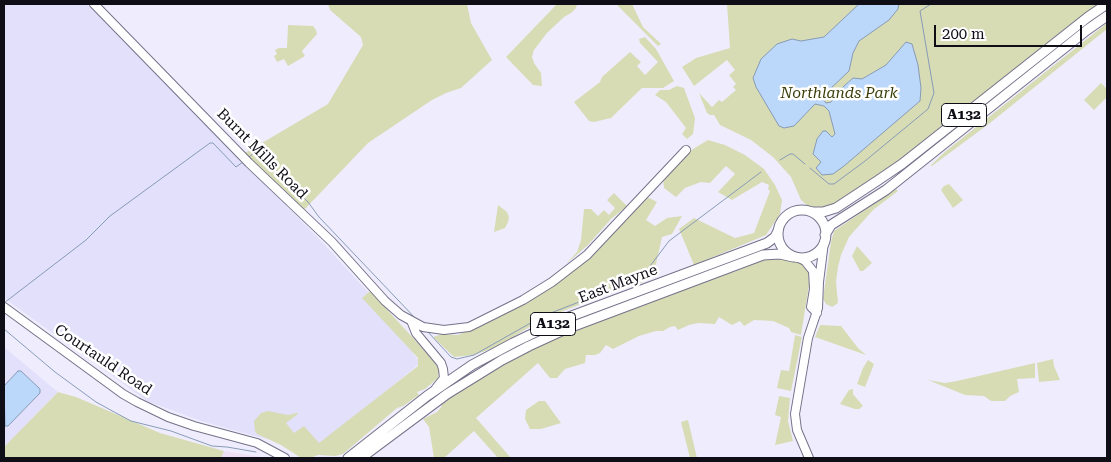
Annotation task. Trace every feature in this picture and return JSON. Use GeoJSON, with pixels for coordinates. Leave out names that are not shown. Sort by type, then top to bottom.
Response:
{"type":"FeatureCollection","features":[{"type":"Feature","properties":{"kind":"main road","name":"A132"},"geometry":{"type":"LineString","coordinates":[[778,231],[784,219],[794,212],[800,210],[823,212],[836,208],[902,164],[1107,4]]}},
{"type":"Feature","properties":{"kind":"main road","name":"A132"},"geometry":{"type":"LineString","coordinates":[[796,258],[814,256],[820,250],[830,226],[886,190],[1107,16]]}},
{"type":"Feature","properties":{"kind":"main road"},"geometry":{"type":"LineString","coordinates":[[813,212],[824,224],[824,239]]}},
{"type":"Feature","properties":{"kind":"main road"},"geometry":{"type":"LineString","coordinates":[[778,231],[780,245],[786,253],[796,258]]}},
{"type":"Feature","properties":{"kind":"main road","name":"East Mayne"},"geometry":{"type":"LineString","coordinates":[[348,458],[427,396],[472,365],[543,328],[767,243],[775,237],[778,231]]}},
{"type":"Feature","properties":{"kind":"main road","name":"East Mayne"},"geometry":{"type":"LineString","coordinates":[[361,458],[447,394],[502,360],[529,346],[566,329],[763,255],[780,254],[796,258]]}},
{"type":"Feature","properties":{"kind":"street","name":"Burnt Mills Road"},"geometry":{"type":"LineString","coordinates":[[94,4],[249,163],[332,242],[389,304],[412,323],[434,330],[454,330],[469,327],[522,300],[552,282],[587,254],[686,150]]}},
{"type":"Feature","properties":{"kind":"street"},"geometry":{"type":"LineString","coordinates":[[809,458],[796,430],[795,414],[806,344],[811,324],[817,313],[824,239]]}},
{"type":"Feature","properties":{"kind":"street"},"geometry":{"type":"LineString","coordinates":[[796,258],[805,261],[813,271],[814,290],[811,307],[817,313]]}},
{"type":"Feature","properties":{"kind":"street","name":"Courtauld Road"},"geometry":{"type":"LineString","coordinates":[[5,308],[123,394],[137,402],[168,417],[194,426],[251,441],[281,456]]}},
{"type":"Feature","properties":{"kind":"street","name":"Burnt Mills Road"},"geometry":{"type":"LineString","coordinates":[[412,323],[416,333],[444,368],[442,382],[427,396]]}},
{"type":"Feature","properties":{"kind":"shaded area"},"geometry":{"type":"Polygon","coordinates":[[[4,4],[87,4],[324,244],[378,303],[420,363],[317,449],[258,437],[201,421],[147,401],[4,298],[4,4]]]}},
{"type":"Feature","properties":{"kind":"shaded area"},"geometry":{"type":"Polygon","coordinates":[[[4,347],[58,392],[4,447],[4,347]]]}},
{"type":"Feature","properties":{"kind":"shaded area"},"geometry":{"type":"Polygon","coordinates":[[[224,451],[268,458],[221,458],[224,451]]]}},
{"type":"Feature","properties":{"kind":"green space"},"geometry":{"type":"Polygon","coordinates":[[[328,4],[467,4],[471,23],[492,60],[461,88],[432,100],[368,143],[303,211],[245,153],[328,104],[363,45],[361,37],[330,10],[328,4]]]}},
{"type":"Feature","properties":{"kind":"green space"},"geometry":{"type":"Polygon","coordinates":[[[557,4],[577,4],[571,13],[547,33],[534,50],[532,57],[541,73],[542,86],[533,85],[506,57],[557,4]]]}},
{"type":"Feature","properties":{"kind":"green space"},"geometry":{"type":"Polygon","coordinates":[[[616,4],[632,4],[643,27],[661,44],[658,46],[616,4]]]}},
{"type":"Feature","properties":{"kind":"green space","name":"Northlands Park"},"geometry":{"type":"Polygon","coordinates":[[[727,4],[1102,4],[886,172],[877,175],[860,187],[854,194],[829,207],[813,208],[801,200],[791,177],[773,157],[751,140],[720,125],[714,115],[707,113],[699,93],[712,107],[719,100],[722,102],[736,90],[733,87],[736,84],[729,75],[735,70],[727,60],[694,86],[682,67],[696,58],[730,48],[727,4]]]}},
{"type":"Feature","properties":{"kind":"green space"},"geometry":{"type":"Polygon","coordinates":[[[1107,23],[1107,29],[990,123],[931,165],[946,151],[1107,23]]]}},
{"type":"Feature","properties":{"kind":"green space"},"geometry":{"type":"Polygon","coordinates":[[[288,25],[313,26],[317,34],[302,51],[305,56],[288,66],[284,59],[277,62],[274,56],[277,54],[275,50],[287,48],[288,25]]]}},
{"type":"Feature","properties":{"kind":"green space"},"geometry":{"type":"Polygon","coordinates":[[[645,37],[656,49],[674,81],[663,88],[642,88],[611,118],[594,122],[589,121],[574,102],[600,82],[602,77],[630,52],[641,62],[637,66],[645,75],[658,62],[640,43],[639,39],[645,37]]]}},
{"type":"Feature","properties":{"kind":"green space"},"geometry":{"type":"Polygon","coordinates":[[[1101,83],[1107,89],[1107,97],[1094,110],[1084,100],[1101,83]]]}},
{"type":"Feature","properties":{"kind":"green space"},"geometry":{"type":"Polygon","coordinates":[[[677,86],[684,88],[695,118],[693,134],[687,139],[682,134],[686,128],[666,102],[655,95],[660,90],[669,90],[677,86]]]}},
{"type":"Feature","properties":{"kind":"green space"},"geometry":{"type":"Polygon","coordinates":[[[708,140],[725,145],[745,155],[764,169],[782,200],[780,214],[766,235],[694,265],[679,229],[694,218],[735,238],[754,233],[770,191],[768,189],[769,185],[762,182],[732,200],[718,192],[735,174],[726,166],[710,183],[701,182],[685,188],[676,197],[664,188],[663,178],[688,152],[708,140]]]}},
{"type":"Feature","properties":{"kind":"green space"},"geometry":{"type":"Polygon","coordinates":[[[949,184],[963,200],[953,208],[941,190],[949,184]]]}},
{"type":"Feature","properties":{"kind":"green space"},"geometry":{"type":"Polygon","coordinates":[[[896,189],[898,191],[873,210],[849,237],[838,267],[836,282],[838,303],[832,307],[826,304],[823,299],[834,231],[896,189]]]}},
{"type":"Feature","properties":{"kind":"green space"},"geometry":{"type":"Polygon","coordinates":[[[614,193],[627,206],[611,219],[588,245],[566,264],[577,252],[581,240],[584,209],[591,209],[598,216],[604,210],[609,215],[615,208],[607,200],[614,193]]]}},
{"type":"Feature","properties":{"kind":"green space"},"geometry":{"type":"Polygon","coordinates":[[[647,197],[657,202],[646,220],[655,226],[667,218],[682,216],[672,234],[662,237],[656,264],[644,282],[604,295],[543,319],[496,347],[474,355],[454,357],[433,337],[442,334],[458,335],[475,328],[500,316],[560,279],[634,205],[647,197]]]}},
{"type":"Feature","properties":{"kind":"green space"},"geometry":{"type":"Polygon","coordinates":[[[498,205],[507,212],[509,217],[505,228],[494,232],[498,205]]]}},
{"type":"Feature","properties":{"kind":"green space"},"geometry":{"type":"Polygon","coordinates":[[[857,246],[872,263],[863,271],[860,271],[852,256],[857,246]]]}},
{"type":"Feature","properties":{"kind":"green space"},"geometry":{"type":"Polygon","coordinates":[[[771,257],[781,257],[805,263],[808,269],[809,285],[801,335],[791,332],[789,328],[773,321],[754,320],[744,326],[740,321],[732,325],[719,317],[715,324],[698,323],[678,330],[675,326],[663,331],[639,336],[613,349],[606,345],[600,353],[586,355],[585,363],[565,369],[557,378],[550,378],[538,363],[476,418],[511,458],[498,458],[474,431],[444,458],[434,458],[429,427],[423,419],[437,412],[442,406],[440,403],[501,364],[563,333],[771,257]]]}},
{"type":"Feature","properties":{"kind":"green space"},"geometry":{"type":"Polygon","coordinates":[[[370,291],[436,363],[439,371],[438,378],[425,389],[417,392],[419,395],[397,408],[343,454],[301,458],[281,445],[257,434],[254,421],[261,413],[268,411],[288,415],[297,413],[286,423],[294,433],[304,426],[319,443],[418,366],[418,358],[362,298],[370,291]]]}},
{"type":"Feature","properties":{"kind":"green space"},"geometry":{"type":"Polygon","coordinates":[[[820,325],[841,326],[866,355],[815,337],[820,325]]]}},
{"type":"Feature","properties":{"kind":"green space"},"geometry":{"type":"Polygon","coordinates":[[[795,335],[802,337],[791,391],[777,388],[781,370],[789,371],[795,335]]]}},
{"type":"Feature","properties":{"kind":"green space"},"geometry":{"type":"Polygon","coordinates":[[[1053,359],[1060,380],[1039,382],[1037,363],[1053,359]]]}},
{"type":"Feature","properties":{"kind":"green space"},"geometry":{"type":"Polygon","coordinates":[[[868,360],[874,364],[865,387],[857,384],[868,360]]]}},
{"type":"Feature","properties":{"kind":"green space"},"geometry":{"type":"Polygon","coordinates":[[[1035,363],[1035,378],[1017,379],[1019,392],[1010,396],[1005,401],[991,401],[984,396],[965,395],[928,380],[945,383],[1035,363]]]}},
{"type":"Feature","properties":{"kind":"green space"},"geometry":{"type":"Polygon","coordinates":[[[853,389],[853,394],[863,406],[859,409],[840,404],[849,390],[853,389]]]}},
{"type":"Feature","properties":{"kind":"green space"},"geometry":{"type":"Polygon","coordinates":[[[58,392],[76,397],[160,433],[224,451],[221,458],[4,458],[4,447],[58,392]]]}},
{"type":"Feature","properties":{"kind":"green space"},"geometry":{"type":"Polygon","coordinates":[[[779,396],[790,398],[788,421],[793,441],[775,445],[781,417],[775,415],[779,396]]]}},
{"type":"Feature","properties":{"kind":"green space"},"geometry":{"type":"Polygon","coordinates":[[[539,401],[545,401],[561,423],[541,429],[530,429],[525,419],[526,410],[539,401]]]}},
{"type":"Feature","properties":{"kind":"green space"},"geometry":{"type":"Polygon","coordinates":[[[688,420],[697,458],[690,458],[681,422],[688,420]]]}},
{"type":"Feature","properties":{"kind":"water"},"geometry":{"type":"Polygon","coordinates":[[[859,4],[899,4],[898,9],[889,20],[859,41],[853,53],[849,71],[827,92],[823,99],[826,103],[831,102],[853,78],[862,79],[886,65],[906,42],[912,44],[918,65],[921,88],[920,101],[844,166],[833,174],[822,175],[816,168],[821,162],[813,154],[817,139],[823,131],[826,131],[832,137],[835,134],[829,111],[824,106],[815,104],[794,126],[784,128],[779,126],[756,87],[753,78],[761,59],[777,44],[792,39],[801,41],[824,37],[859,4]]]}},
{"type":"Feature","properties":{"kind":"water"},"geometry":{"type":"Polygon","coordinates":[[[18,371],[21,371],[40,389],[40,393],[8,426],[5,426],[4,386],[18,371]]]}},
{"type":"Feature","properties":{"kind":"waterway"},"geometry":{"type":"LineString","coordinates":[[810,168],[829,184],[834,184],[928,109],[934,93],[920,11],[931,4]]}},
{"type":"Feature","properties":{"kind":"waterway"},"geometry":{"type":"LineString","coordinates":[[4,303],[86,240],[110,216],[210,143],[213,143],[236,167],[243,162]]}},
{"type":"Feature","properties":{"kind":"waterway"},"geometry":{"type":"LineString","coordinates":[[248,158],[255,152],[258,153],[308,202],[319,217],[417,320]]}},
{"type":"Feature","properties":{"kind":"waterway"},"geometry":{"type":"LineString","coordinates":[[780,160],[793,154],[805,164]]}},
{"type":"Feature","properties":{"kind":"waterway"},"geometry":{"type":"LineString","coordinates":[[428,332],[451,357],[457,359],[474,355],[543,316],[641,278],[669,241],[761,172]]}},
{"type":"Feature","properties":{"kind":"waterway"},"geometry":{"type":"LineString","coordinates":[[4,329],[55,372],[96,402],[131,421],[171,431],[212,446],[256,452]]}}]}
